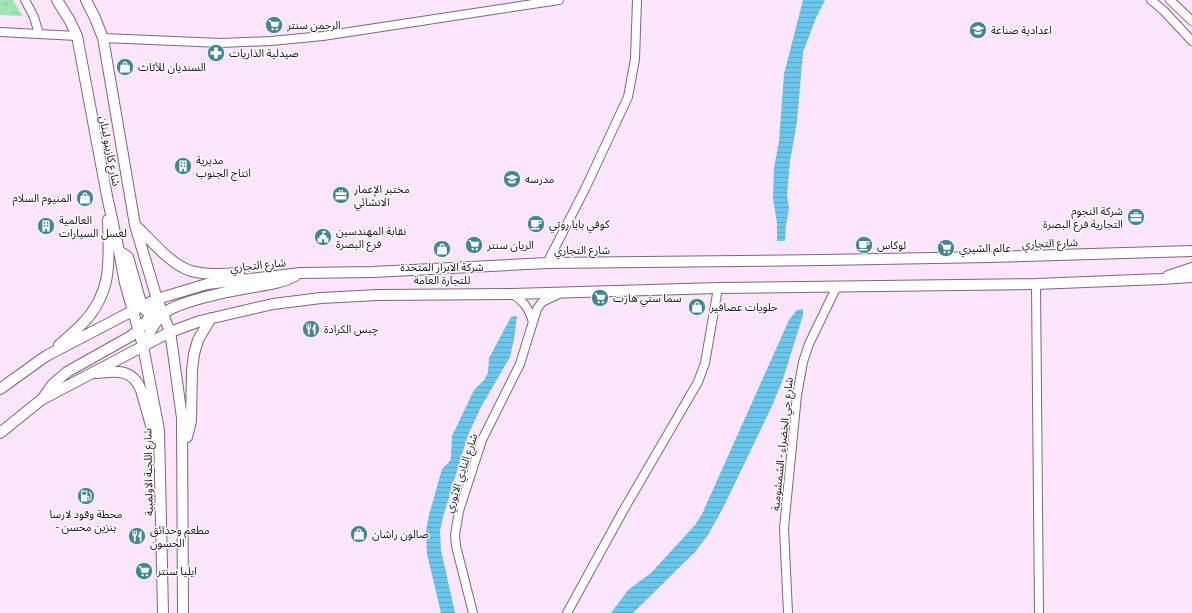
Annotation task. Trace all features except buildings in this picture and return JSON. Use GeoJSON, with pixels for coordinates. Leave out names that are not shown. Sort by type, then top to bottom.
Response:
{"type":"FeatureCollection","features":[{"type":"Feature","properties":{"kind":"main road","name":"شارع كازينو لبنان"},"geometry":{"type":"LineString","coordinates":[[57,0],[70,20],[77,36],[107,196],[132,310]]}},
{"type":"Feature","properties":{"kind":"main road","name":"شارع كازينو لبنان"},"geometry":{"type":"LineString","coordinates":[[86,0],[103,38],[135,225],[157,299],[170,332]]}},
{"type":"Feature","properties":{"kind":"main road"},"geometry":{"type":"LineString","coordinates":[[46,356],[84,322],[96,307],[103,293],[108,275],[109,262],[107,196]]}},
{"type":"Feature","properties":{"kind":"main road"},"geometry":{"type":"LineString","coordinates":[[135,225],[178,265],[191,271],[209,273],[258,273],[274,275]]}},
{"type":"Feature","properties":{"kind":"main road"},"geometry":{"type":"LineString","coordinates":[[119,251],[128,257],[142,306],[153,320],[170,332],[182,418],[184,613]]}},
{"type":"Feature","properties":{"kind":"main road","name":"شارع التجاري"},"geometry":{"type":"LineString","coordinates":[[0,388],[46,356],[132,310],[157,299],[207,284],[274,275],[300,273],[373,272],[547,263],[840,260],[1192,251]]}},
{"type":"Feature","properties":{"kind":"main road"},"geometry":{"type":"LineString","coordinates":[[1161,279],[1176,272],[1192,268]]}},
{"type":"Feature","properties":{"kind":"main road"},"geometry":{"type":"LineString","coordinates":[[41,400],[52,385],[67,372],[131,336],[163,313],[192,301],[222,293],[282,282],[300,273]]}},
{"type":"Feature","properties":{"kind":"main road"},"geometry":{"type":"LineString","coordinates":[[0,432],[41,400],[170,332],[211,318],[273,304],[321,298],[378,295],[512,294],[837,286],[1036,284],[1192,277]]}},
{"type":"Feature","properties":{"kind":"main road"},"geometry":{"type":"LineString","coordinates":[[144,346],[153,320],[157,299]]}},
{"type":"Feature","properties":{"kind":"main road","name":"شارع اللجنة الاولمبية"},"geometry":{"type":"LineString","coordinates":[[132,310],[144,346],[160,430],[163,613]]}},
{"type":"Feature","properties":{"kind":"main road"},"geometry":{"type":"LineString","coordinates":[[183,453],[191,421],[192,370],[194,354],[198,340],[211,318]]}},
{"type":"Feature","properties":{"kind":"main road"},"geometry":{"type":"LineString","coordinates":[[90,374],[121,372],[130,376],[137,382],[141,390],[161,459]]}},
{"type":"Feature","properties":{"kind":"street"},"geometry":{"type":"LineString","coordinates":[[25,0],[34,17],[39,34]]}},
{"type":"Feature","properties":{"kind":"street"},"geometry":{"type":"LineString","coordinates":[[103,38],[221,43],[271,41],[322,36],[559,0]]}},
{"type":"Feature","properties":{"kind":"street"},"geometry":{"type":"LineString","coordinates":[[547,263],[585,189],[628,97],[635,59],[637,0]]}},
{"type":"Feature","properties":{"kind":"street"},"geometry":{"type":"LineString","coordinates":[[1151,0],[1164,11],[1192,41]]}},
{"type":"Feature","properties":{"kind":"street"},"geometry":{"type":"LineString","coordinates":[[1170,0],[1192,21]]}},
{"type":"Feature","properties":{"kind":"street"},"geometry":{"type":"LineString","coordinates":[[0,32],[77,36]]}},
{"type":"Feature","properties":{"kind":"street"},"geometry":{"type":"LineString","coordinates":[[1036,284],[1039,613]]}},
{"type":"Feature","properties":{"kind":"street","name":"شارع حي الخضراء - الشمشومية"},"geometry":{"type":"LineString","coordinates":[[788,613],[784,528],[797,395],[803,362],[809,344],[837,286]]}},
{"type":"Feature","properties":{"kind":"street"},"geometry":{"type":"LineString","coordinates":[[567,613],[623,511],[698,382],[705,363],[718,288]]}},
{"type":"Feature","properties":{"kind":"street","name":"شارع النادي الاثوري"},"geometry":{"type":"LineString","coordinates":[[473,613],[456,546],[455,535],[459,511],[482,440],[520,364],[537,309],[542,302],[563,292]]}},
{"type":"Feature","properties":{"kind":"street"},"geometry":{"type":"LineString","coordinates":[[512,294],[524,303],[530,313],[533,323]]}},
{"type":"Feature","properties":{"kind":"green space"},"geometry":{"type":"Polygon","coordinates":[[[0,0],[13,0],[23,16],[0,15],[0,0]]]}},
{"type":"Feature","properties":{"kind":"water"},"geometry":{"type":"Polygon","coordinates":[[[803,0],[825,0],[816,18],[803,52],[797,122],[790,161],[787,195],[789,208],[785,241],[777,241],[777,223],[773,199],[774,168],[779,141],[784,74],[803,0]]]}},
{"type":"Feature","properties":{"kind":"water"},"geometry":{"type":"Polygon","coordinates":[[[803,309],[803,315],[783,379],[772,406],[723,508],[708,535],[695,552],[633,613],[611,613],[628,590],[651,573],[695,525],[702,514],[789,320],[797,310],[803,309]]]}},
{"type":"Feature","properties":{"kind":"water"},"geometry":{"type":"Polygon","coordinates":[[[517,316],[510,357],[481,407],[468,435],[443,517],[440,531],[441,550],[455,613],[441,613],[427,554],[426,531],[429,515],[442,469],[450,461],[452,436],[474,390],[484,380],[488,373],[489,358],[511,317],[517,316]]]}},
{"type":"Feature","properties":{"kind":"place","name":"الرحمن سنتر"},"geometry":{"type":"Point","coordinates":[274,25]}},
{"type":"Feature","properties":{"kind":"place","name":"اعدادية صناعة"},"geometry":{"type":"Point","coordinates":[978,30]}},
{"type":"Feature","properties":{"kind":"place","name":"صيدلية الذاريات"},"geometry":{"type":"Point","coordinates":[216,53]}},
{"type":"Feature","properties":{"kind":"place","name":"السنديان للأثاث"},"geometry":{"type":"Point","coordinates":[125,67]}},
{"type":"Feature","properties":{"kind":"place","name":"مديرية انتاج الجنوب"},"geometry":{"type":"Point","coordinates":[183,166]}},
{"type":"Feature","properties":{"kind":"place","name":"مدرسه"},"geometry":{"type":"Point","coordinates":[512,179]}},
{"type":"Feature","properties":{"kind":"place","name":"مختبر الإعمار الانشائي"},"geometry":{"type":"Point","coordinates":[341,195]}},
{"type":"Feature","properties":{"kind":"place","name":"المنيوم السلام"},"geometry":{"type":"Point","coordinates":[85,198]}},
{"type":"Feature","properties":{"kind":"place","name":"شركة النجوم التجارية فرع البصرة"},"geometry":{"type":"Point","coordinates":[1136,217]}},
{"type":"Feature","properties":{"kind":"place","name":"كوفي بابا روتي"},"geometry":{"type":"Point","coordinates":[536,224]}},
{"type":"Feature","properties":{"kind":"place","name":"العالمية لغسل السيارات"},"geometry":{"type":"Point","coordinates":[46,226]}},
{"type":"Feature","properties":{"kind":"place","name":"نقابة المهندسين فرع البصرة"},"geometry":{"type":"Point","coordinates":[323,237]}},
{"type":"Feature","properties":{"kind":"place","name":"الريان سنتر"},"geometry":{"type":"Point","coordinates":[474,245]}},
{"type":"Feature","properties":{"kind":"place","name":"لوكاس"},"geometry":{"type":"Point","coordinates":[864,245]}},
{"type":"Feature","properties":{"kind":"place","name":"عالم الشيري"},"geometry":{"type":"Point","coordinates":[946,248]}},
{"type":"Feature","properties":{"kind":"place","name":"شركة الابرار المتحدة للتجارة العامة"},"geometry":{"type":"Point","coordinates":[442,249]}},
{"type":"Feature","properties":{"kind":"place","name":"سما ستي هارت"},"geometry":{"type":"Point","coordinates":[600,298]}},
{"type":"Feature","properties":{"kind":"place","name":"حلويات عصافير"},"geometry":{"type":"Point","coordinates":[697,307]}},
{"type":"Feature","properties":{"kind":"place","name":"چبس الكرادة"},"geometry":{"type":"Point","coordinates":[311,329]}},
{"type":"Feature","properties":{"kind":"place","name":"محطة وقود لارسا - بنزين محسن"},"geometry":{"type":"Point","coordinates":[86,496]}},
{"type":"Feature","properties":{"kind":"place","name":"صالون راشان"},"geometry":{"type":"Point","coordinates":[359,534]}},
{"type":"Feature","properties":{"kind":"place","name":"مطعم وحدائق الحسون"},"geometry":{"type":"Point","coordinates":[137,536]}},
{"type":"Feature","properties":{"kind":"place","name":"ايليا سنتر"},"geometry":{"type":"Point","coordinates":[144,571]}}]}
